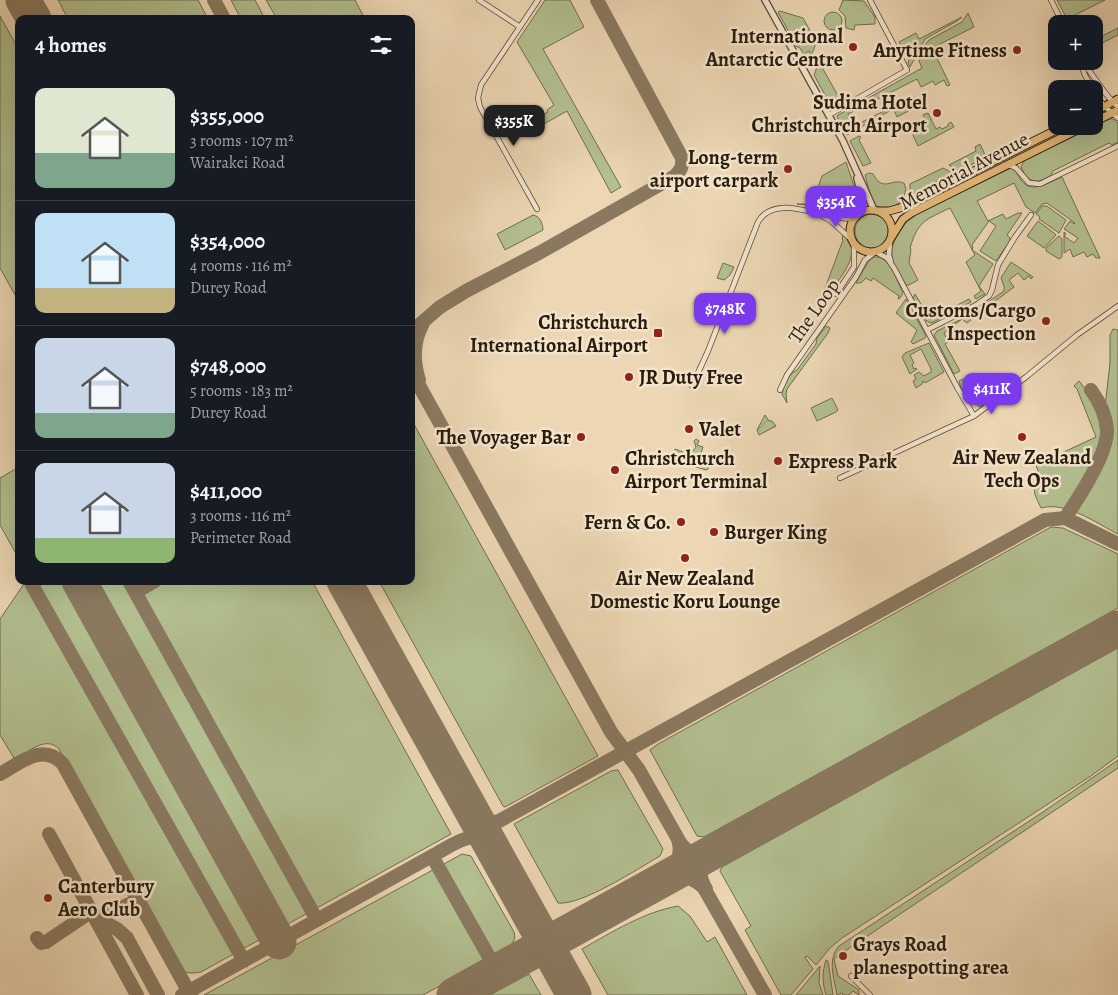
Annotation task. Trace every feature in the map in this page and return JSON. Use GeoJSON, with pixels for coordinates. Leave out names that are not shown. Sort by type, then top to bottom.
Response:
{"type":"FeatureCollection","features":[{"type":"Feature","properties":{"kind":"main road"},"geometry":{"type":"LineString","coordinates":[[1104,106],[1116,108]]}},
{"type":"Feature","properties":{"kind":"main road"},"geometry":{"type":"LineString","coordinates":[[1103,116],[1116,108]]}},
{"type":"Feature","properties":{"kind":"main road","name":"Memorial Avenue"},"geometry":{"type":"LineString","coordinates":[[876,211],[889,211],[900,208],[1048,134]]}},
{"type":"Feature","properties":{"kind":"main road","name":"Memorial Avenue"},"geometry":{"type":"LineString","coordinates":[[890,239],[903,219],[913,212],[1067,135]]}},
{"type":"Feature","properties":{"kind":"main road"},"geometry":{"type":"LineString","coordinates":[[867,211],[876,211],[885,215],[890,222],[892,230],[890,239],[884,248],[875,252],[861,250],[853,241],[850,228],[857,216],[867,211]]}},
{"type":"Feature","properties":{"kind":"street"},"geometry":{"type":"LineString","coordinates":[[479,0],[520,27]]}},
{"type":"Feature","properties":{"kind":"street"},"geometry":{"type":"LineString","coordinates":[[537,210],[480,107],[478,98],[482,85],[538,0]]}},
{"type":"Feature","properties":{"kind":"street"},"geometry":{"type":"LineString","coordinates":[[764,0],[843,141],[876,211]]}},
{"type":"Feature","properties":{"kind":"street"},"geometry":{"type":"LineString","coordinates":[[829,115],[907,70],[870,0]]}},
{"type":"Feature","properties":{"kind":"street"},"geometry":{"type":"LineString","coordinates":[[1051,0],[1058,15]]}},
{"type":"Feature","properties":{"kind":"street"},"geometry":{"type":"LineString","coordinates":[[1090,70],[1116,108]]}},
{"type":"Feature","properties":{"kind":"street"},"geometry":{"type":"LineString","coordinates":[[1008,165],[1016,168],[1029,183],[1040,184],[1118,146]]}},
{"type":"Feature","properties":{"kind":"street"},"geometry":{"type":"LineString","coordinates":[[1020,172],[1021,158]]}},
{"type":"Feature","properties":{"kind":"street"},"geometry":{"type":"LineString","coordinates":[[692,386],[708,351],[760,218],[769,211],[780,208],[803,210],[844,219],[857,216],[862,198],[856,169]]}},
{"type":"Feature","properties":{"kind":"street"},"geometry":{"type":"LineString","coordinates":[[817,214],[831,221],[853,241]]}},
{"type":"Feature","properties":{"kind":"street"},"geometry":{"type":"LineString","coordinates":[[927,330],[976,305],[989,296],[998,265],[1031,215]]}},
{"type":"Feature","properties":{"kind":"street"},"geometry":{"type":"LineString","coordinates":[[890,239],[889,255],[894,268],[974,416]]}},
{"type":"Feature","properties":{"kind":"street","name":"The Loop"},"geometry":{"type":"LineString","coordinates":[[836,294],[854,267],[853,241]]}},
{"type":"Feature","properties":{"kind":"street"},"geometry":{"type":"LineString","coordinates":[[875,252],[886,257],[894,268]]}},
{"type":"Feature","properties":{"kind":"street","name":"The Loop"},"geometry":{"type":"LineString","coordinates":[[780,390],[786,375],[859,274],[865,260],[875,252]]}},
{"type":"Feature","properties":{"kind":"street"},"geometry":{"type":"LineString","coordinates":[[840,478],[974,416],[1077,335],[1118,306]]}},
{"type":"Feature","properties":{"kind":"street"},"geometry":{"type":"LineString","coordinates":[[851,976],[870,995]]}},
{"type":"Feature","properties":{"kind":"green space"},"geometry":{"type":"Polygon","coordinates":[[[58,0],[198,0],[206,15],[66,15],[58,0]]]}},
{"type":"Feature","properties":{"kind":"green space"},"geometry":{"type":"Polygon","coordinates":[[[231,0],[255,0],[263,15],[239,15],[231,0]]]}},
{"type":"Feature","properties":{"kind":"green space"},"geometry":{"type":"Polygon","coordinates":[[[266,0],[355,0],[363,15],[275,15],[266,0]]]}},
{"type":"Feature","properties":{"kind":"green space"},"geometry":{"type":"Polygon","coordinates":[[[545,0],[570,0],[584,27],[543,49],[621,187],[611,193],[567,111],[542,125],[540,122],[542,121],[539,117],[548,112],[547,110],[554,105],[517,42],[545,0]]]}},
{"type":"Feature","properties":{"kind":"green space"},"geometry":{"type":"Polygon","coordinates":[[[843,0],[864,1],[875,17],[875,24],[855,25],[854,30],[846,28],[845,16],[839,10],[843,0]]]}},
{"type":"Feature","properties":{"kind":"green space"},"geometry":{"type":"Polygon","coordinates":[[[1057,0],[1105,0],[1075,15],[1065,15],[1057,0]]]}},
{"type":"Feature","properties":{"kind":"green space"},"geometry":{"type":"Polygon","coordinates":[[[778,12],[803,18],[814,38],[815,46],[811,56],[809,51],[804,54],[797,47],[778,12]]]}},
{"type":"Feature","properties":{"kind":"green space"},"geometry":{"type":"Polygon","coordinates":[[[833,12],[839,15],[842,21],[839,27],[833,30],[827,27],[824,21],[827,15],[833,12]]]}},
{"type":"Feature","properties":{"kind":"green space"},"geometry":{"type":"Polygon","coordinates":[[[968,13],[974,27],[932,48],[950,85],[947,86],[944,80],[935,85],[933,81],[921,87],[917,79],[848,114],[854,126],[890,108],[891,110],[847,135],[837,117],[838,115],[922,68],[919,61],[929,40],[962,22],[968,13]]]}},
{"type":"Feature","properties":{"kind":"green space"},"geometry":{"type":"Polygon","coordinates":[[[0,16],[15,43],[15,295],[0,268],[0,16]]]}},
{"type":"Feature","properties":{"kind":"green space"},"geometry":{"type":"Polygon","coordinates":[[[962,17],[925,39],[910,67],[909,60],[899,42],[916,33],[919,39],[962,17]]]}},
{"type":"Feature","properties":{"kind":"green space"},"geometry":{"type":"Polygon","coordinates":[[[1118,28],[1118,35],[1103,42],[1103,36],[1118,28]]]}},
{"type":"Feature","properties":{"kind":"green space"},"geometry":{"type":"Polygon","coordinates":[[[819,62],[841,101],[841,105],[832,108],[814,75],[819,62]]]}},
{"type":"Feature","properties":{"kind":"green space"},"geometry":{"type":"Polygon","coordinates":[[[915,97],[922,109],[920,110],[918,106],[897,117],[893,108],[915,97]]]}},
{"type":"Feature","properties":{"kind":"green space"},"geometry":{"type":"Polygon","coordinates":[[[928,113],[936,129],[940,127],[942,129],[951,122],[954,127],[918,146],[911,131],[917,134],[921,127],[919,124],[926,121],[923,115],[928,113]]]}},
{"type":"Feature","properties":{"kind":"green space"},"geometry":{"type":"Polygon","coordinates":[[[1113,119],[1118,123],[1118,142],[1112,145],[1109,143],[1053,171],[1050,176],[1040,181],[1033,181],[1025,174],[1021,167],[1024,161],[1077,135],[1103,135],[1103,122],[1113,119]]]}},
{"type":"Feature","properties":{"kind":"green space"},"geometry":{"type":"Polygon","coordinates":[[[859,136],[861,137],[859,140],[871,163],[863,166],[850,141],[859,136]]]}},
{"type":"Feature","properties":{"kind":"green space"},"geometry":{"type":"Polygon","coordinates":[[[980,144],[986,157],[959,171],[949,165],[976,151],[975,147],[980,144]]]}},
{"type":"Feature","properties":{"kind":"green space"},"geometry":{"type":"Polygon","coordinates":[[[846,162],[859,201],[855,212],[846,216],[821,207],[797,204],[812,204],[822,176],[846,162]]]}},
{"type":"Feature","properties":{"kind":"green space"},"geometry":{"type":"Polygon","coordinates":[[[943,168],[953,173],[910,195],[910,184],[943,168]]]}},
{"type":"Feature","properties":{"kind":"green space"},"geometry":{"type":"Polygon","coordinates":[[[1011,168],[1030,187],[1041,186],[1062,177],[1100,258],[1096,258],[1093,254],[1087,257],[1084,252],[1073,257],[1070,249],[1064,253],[1064,236],[1074,243],[1078,238],[1064,229],[1070,221],[1075,223],[1047,203],[1042,204],[1035,213],[1026,207],[1014,183],[977,201],[988,221],[1003,214],[1006,219],[1022,213],[1007,235],[1010,241],[996,261],[980,251],[996,226],[989,221],[972,245],[972,250],[950,208],[928,219],[916,232],[910,248],[909,263],[918,280],[906,285],[892,256],[893,245],[898,234],[913,216],[1011,168]]]}},
{"type":"Feature","properties":{"kind":"green space"},"geometry":{"type":"Polygon","coordinates":[[[873,174],[880,183],[904,183],[906,189],[903,201],[889,208],[874,205],[865,175],[873,174]]]}},
{"type":"Feature","properties":{"kind":"green space"},"geometry":{"type":"Polygon","coordinates":[[[1042,206],[1047,206],[1066,220],[1059,233],[1039,219],[1040,217],[1036,214],[1042,206]]]}},
{"type":"Feature","properties":{"kind":"green space"},"geometry":{"type":"Polygon","coordinates":[[[872,214],[879,215],[884,219],[888,224],[888,238],[884,243],[879,247],[872,248],[865,247],[860,243],[856,238],[855,231],[856,224],[860,219],[865,215],[872,214]]]}},
{"type":"Feature","properties":{"kind":"green space"},"geometry":{"type":"Polygon","coordinates":[[[533,215],[541,221],[543,230],[505,250],[497,234],[533,215]]]}},
{"type":"Feature","properties":{"kind":"green space"},"geometry":{"type":"Polygon","coordinates":[[[1038,221],[1056,235],[1044,248],[1027,236],[1038,221]]]}},
{"type":"Feature","properties":{"kind":"green space"},"geometry":{"type":"Polygon","coordinates":[[[843,235],[851,247],[851,258],[833,289],[821,299],[843,240],[843,235]]]}},
{"type":"Feature","properties":{"kind":"green space"},"geometry":{"type":"Polygon","coordinates":[[[1059,236],[1062,239],[1062,257],[1059,259],[1046,251],[1046,248],[1059,236]]]}},
{"type":"Feature","properties":{"kind":"green space"},"geometry":{"type":"Polygon","coordinates":[[[973,250],[993,264],[979,286],[985,294],[976,299],[974,296],[981,291],[966,262],[975,255],[973,250]]]}},
{"type":"Feature","properties":{"kind":"green space"},"geometry":{"type":"Polygon","coordinates":[[[874,257],[884,260],[889,265],[903,293],[900,298],[898,299],[899,296],[873,278],[871,281],[866,278],[861,283],[856,283],[868,262],[874,257]]]}},
{"type":"Feature","properties":{"kind":"green space"},"geometry":{"type":"Polygon","coordinates":[[[1011,262],[1033,277],[1031,279],[1029,276],[1024,280],[1018,273],[1009,280],[1014,287],[978,314],[978,309],[1004,291],[1001,278],[1011,262]]]}},
{"type":"Feature","properties":{"kind":"green space"},"geometry":{"type":"Polygon","coordinates":[[[723,263],[734,267],[730,275],[724,280],[717,278],[723,263]]]}},
{"type":"Feature","properties":{"kind":"green space"},"geometry":{"type":"Polygon","coordinates":[[[915,294],[930,319],[969,299],[971,302],[932,323],[925,320],[920,313],[913,298],[915,294]]]}},
{"type":"Feature","properties":{"kind":"green space"},"geometry":{"type":"Polygon","coordinates":[[[906,299],[926,336],[913,344],[911,342],[917,330],[896,313],[906,299]]]}},
{"type":"Feature","properties":{"kind":"green space"},"geometry":{"type":"Polygon","coordinates":[[[968,316],[971,320],[967,323],[962,319],[944,333],[948,342],[945,344],[960,371],[954,374],[934,335],[937,331],[968,316]]]}},
{"type":"Feature","properties":{"kind":"green space"},"geometry":{"type":"Polygon","coordinates":[[[826,326],[830,328],[828,333],[787,389],[787,403],[782,394],[785,383],[816,344],[817,338],[826,326]]]}},
{"type":"Feature","properties":{"kind":"green space"},"geometry":{"type":"Polygon","coordinates":[[[1113,329],[1118,330],[1118,534],[1071,510],[1051,507],[1041,508],[1034,488],[1039,474],[1036,465],[1096,437],[1077,389],[1074,386],[1079,381],[1100,413],[1104,435],[1109,433],[1110,428],[1105,407],[1110,363],[1110,335],[1113,329]]]}},
{"type":"Feature","properties":{"kind":"green space"},"geometry":{"type":"Polygon","coordinates":[[[929,343],[944,372],[925,383],[923,381],[916,388],[913,381],[916,379],[914,375],[919,372],[924,376],[931,372],[931,369],[921,349],[910,355],[914,363],[912,365],[914,369],[917,369],[910,374],[902,357],[905,353],[929,343]]]}},
{"type":"Feature","properties":{"kind":"green space"},"geometry":{"type":"Polygon","coordinates":[[[963,379],[971,393],[976,390],[980,394],[999,379],[1003,384],[999,387],[1002,391],[979,407],[961,388],[959,381],[963,379]]]}},
{"type":"Feature","properties":{"kind":"green space"},"geometry":{"type":"Polygon","coordinates":[[[832,398],[838,410],[817,421],[811,408],[832,398]]]}},
{"type":"Feature","properties":{"kind":"green space"},"geometry":{"type":"Polygon","coordinates":[[[765,415],[776,426],[759,435],[757,430],[765,415]]]}},
{"type":"Feature","properties":{"kind":"green space"},"geometry":{"type":"Polygon","coordinates":[[[415,426],[598,756],[505,807],[381,585],[415,585],[415,426]]]}},
{"type":"Feature","properties":{"kind":"green space"},"geometry":{"type":"Polygon","coordinates":[[[696,439],[699,441],[697,445],[703,447],[700,456],[711,460],[706,470],[673,460],[675,449],[687,453],[692,452],[696,447],[694,441],[696,439]]]}},
{"type":"Feature","properties":{"kind":"green space"},"geometry":{"type":"Polygon","coordinates":[[[15,469],[15,552],[0,525],[0,478],[15,469]]]}},
{"type":"Feature","properties":{"kind":"green space"},"geometry":{"type":"Polygon","coordinates":[[[1051,527],[1063,528],[1118,554],[1118,608],[704,837],[697,836],[650,750],[1051,527]]]}},
{"type":"Feature","properties":{"kind":"green space"},"geometry":{"type":"Polygon","coordinates":[[[23,585],[314,585],[451,834],[201,972],[184,972],[176,965],[59,749],[54,745],[43,744],[31,749],[15,760],[0,735],[0,619],[23,585]]]}},
{"type":"Feature","properties":{"kind":"green space"},"geometry":{"type":"Polygon","coordinates":[[[1118,648],[1118,756],[1091,776],[842,938],[830,948],[816,965],[807,956],[805,957],[813,969],[791,995],[781,995],[745,930],[751,926],[720,871],[722,867],[1118,648]]]}},
{"type":"Feature","properties":{"kind":"green space"},"geometry":{"type":"Polygon","coordinates":[[[1118,760],[1118,768],[836,957],[834,959],[838,976],[859,990],[859,995],[853,991],[849,995],[843,995],[842,993],[837,995],[832,963],[835,951],[839,946],[1043,812],[1118,760]]]}},
{"type":"Feature","properties":{"kind":"green space"},"geometry":{"type":"Polygon","coordinates":[[[618,770],[663,849],[660,856],[595,893],[581,899],[558,903],[514,824],[611,771],[618,770]]]}},
{"type":"Feature","properties":{"kind":"green space"},"geometry":{"type":"Polygon","coordinates":[[[462,854],[471,856],[514,932],[515,938],[510,948],[423,995],[204,995],[462,854]]]}},
{"type":"Feature","properties":{"kind":"green space"},"geometry":{"type":"Polygon","coordinates":[[[678,906],[690,916],[707,942],[715,937],[747,995],[608,995],[582,949],[641,918],[678,906]]]}},
{"type":"Feature","properties":{"kind":"green space"},"geometry":{"type":"Polygon","coordinates":[[[826,960],[828,961],[833,995],[826,995],[824,986],[823,973],[826,960]]]}},
{"type":"Feature","properties":{"kind":"green space"},"geometry":{"type":"Polygon","coordinates":[[[820,966],[819,983],[823,995],[796,995],[820,966]]]}},
{"type":"Feature","properties":{"kind":"green space"},"geometry":{"type":"Polygon","coordinates":[[[529,974],[541,995],[490,995],[529,974]]]}},
{"type":"Feature","properties":{"kind":"taxiway"},"geometry":{"type":"LineString","coordinates":[[214,0],[222,15]]}},
{"type":"Feature","properties":{"kind":"taxiway"},"geometry":{"type":"LineString","coordinates":[[415,329],[440,307],[466,291],[539,253],[675,176],[680,170],[682,158],[597,0]]}},
{"type":"Feature","properties":{"kind":"taxiway"},"geometry":{"type":"LineString","coordinates":[[419,380],[415,351],[417,337],[423,323]]}},
{"type":"Feature","properties":{"kind":"taxiway"},"geometry":{"type":"LineString","coordinates":[[415,378],[611,732],[639,770],[678,839],[680,851],[678,862],[663,879]]}},
{"type":"Feature","properties":{"kind":"taxiway"},"geometry":{"type":"LineString","coordinates":[[1065,518],[1098,463],[1106,440],[1107,430],[1104,414],[1091,390]]}},
{"type":"Feature","properties":{"kind":"taxiway"},"geometry":{"type":"LineString","coordinates":[[473,812],[484,821],[491,823],[499,821],[1045,520],[1065,518],[1118,544]]}},
{"type":"Feature","properties":{"kind":"taxiway"},"geometry":{"type":"LineString","coordinates":[[32,585],[244,961]]}},
{"type":"Feature","properties":{"kind":"taxiway"},"geometry":{"type":"LineString","coordinates":[[131,585],[317,920]]}},
{"type":"Feature","properties":{"kind":"taxiway"},"geometry":{"type":"LineString","coordinates":[[136,592],[148,585]]}},
{"type":"Feature","properties":{"kind":"taxiway"},"geometry":{"type":"LineString","coordinates":[[0,774],[23,760],[40,755],[48,755],[63,764],[185,985],[189,989],[194,989]]}},
{"type":"Feature","properties":{"kind":"taxiway"},"geometry":{"type":"LineString","coordinates":[[49,834],[137,995]]}},
{"type":"Feature","properties":{"kind":"taxiway"},"geometry":{"type":"LineString","coordinates":[[182,995],[453,844],[475,837],[489,842]]}},
{"type":"Feature","properties":{"kind":"taxiway"},"geometry":{"type":"LineString","coordinates":[[678,839],[687,850],[695,854],[710,853]]}},
{"type":"Feature","properties":{"kind":"taxiway"},"geometry":{"type":"LineString","coordinates":[[706,889],[700,871],[703,862],[710,853]]}},
{"type":"Feature","properties":{"kind":"taxiway"},"geometry":{"type":"LineString","coordinates":[[432,856],[497,971]]}},
{"type":"Feature","properties":{"kind":"taxiway"},"geometry":{"type":"LineString","coordinates":[[664,879],[686,878],[695,881],[704,888],[765,995]]}},
{"type":"Feature","properties":{"kind":"taxiway"},"geometry":{"type":"LineString","coordinates":[[96,918],[137,901]]}},
{"type":"Feature","properties":{"kind":"taxiway"},"geometry":{"type":"LineString","coordinates":[[37,938],[41,943],[46,942],[92,911]]}},
{"type":"Feature","properties":{"kind":"taxiway"},"geometry":{"type":"LineString","coordinates":[[96,918],[117,929],[127,938],[158,995]]}},
{"type":"Feature","properties":{"kind":"runway"},"geometry":{"type":"LineString","coordinates":[[23,0],[32,15]]}},
{"type":"Feature","properties":{"kind":"runway"},"geometry":{"type":"LineString","coordinates":[[81,585],[279,942]]}},
{"type":"Feature","properties":{"kind":"runway"},"geometry":{"type":"LineString","coordinates":[[346,585],[574,995]]}},
{"type":"Feature","properties":{"kind":"runway"},"geometry":{"type":"LineString","coordinates":[[454,995],[1118,628]]}},
{"type":"Feature","properties":{"kind":"place","name":"International Antarctic Centre"},"geometry":{"type":"Point","coordinates":[853,47]}},
{"type":"Feature","properties":{"kind":"place","name":"Anytime Fitness"},"geometry":{"type":"Point","coordinates":[1017,50]}},
{"type":"Feature","properties":{"kind":"place","name":"Sudima Hotel Christchurch Airport"},"geometry":{"type":"Point","coordinates":[937,113]}},
{"type":"Feature","properties":{"kind":"place","name":"Long-term airport carpark"},"geometry":{"type":"Point","coordinates":[788,169]}},
{"type":"Feature","properties":{"kind":"place","name":"Customs/Cargo Inspection"},"geometry":{"type":"Point","coordinates":[1046,321]}},
{"type":"Feature","properties":{"kind":"place","name":"Christchurch International Airport"},"geometry":{"type":"Point","coordinates":[658,333]}},
{"type":"Feature","properties":{"kind":"place","name":"JR Duty Free"},"geometry":{"type":"Point","coordinates":[629,377]}},
{"type":"Feature","properties":{"kind":"place","name":"Valet"},"geometry":{"type":"Point","coordinates":[689,429]}},
{"type":"Feature","properties":{"kind":"place","name":"The Voyager Bar"},"geometry":{"type":"Point","coordinates":[581,437]}},
{"type":"Feature","properties":{"kind":"place","name":"Air New Zealand Tech Ops"},"geometry":{"type":"Point","coordinates":[1022,437]}},
{"type":"Feature","properties":{"kind":"place","name":"Express Park"},"geometry":{"type":"Point","coordinates":[778,461]}},
{"type":"Feature","properties":{"kind":"place","name":"Christchurch Airport Terminal"},"geometry":{"type":"Point","coordinates":[615,470]}},
{"type":"Feature","properties":{"kind":"place","name":"Fern & Co."},"geometry":{"type":"Point","coordinates":[681,522]}},
{"type":"Feature","properties":{"kind":"place","name":"Burger King"},"geometry":{"type":"Point","coordinates":[714,532]}},
{"type":"Feature","properties":{"kind":"place","name":"Air New Zealand Domestic Koru Lounge"},"geometry":{"type":"Point","coordinates":[685,558]}},
{"type":"Feature","properties":{"kind":"place","name":"Canterbury Aero Club"},"geometry":{"type":"Point","coordinates":[48,898]}},
{"type":"Feature","properties":{"kind":"place","name":"Grays Road planespotting area"},"geometry":{"type":"Point","coordinates":[843,956]}}]}
